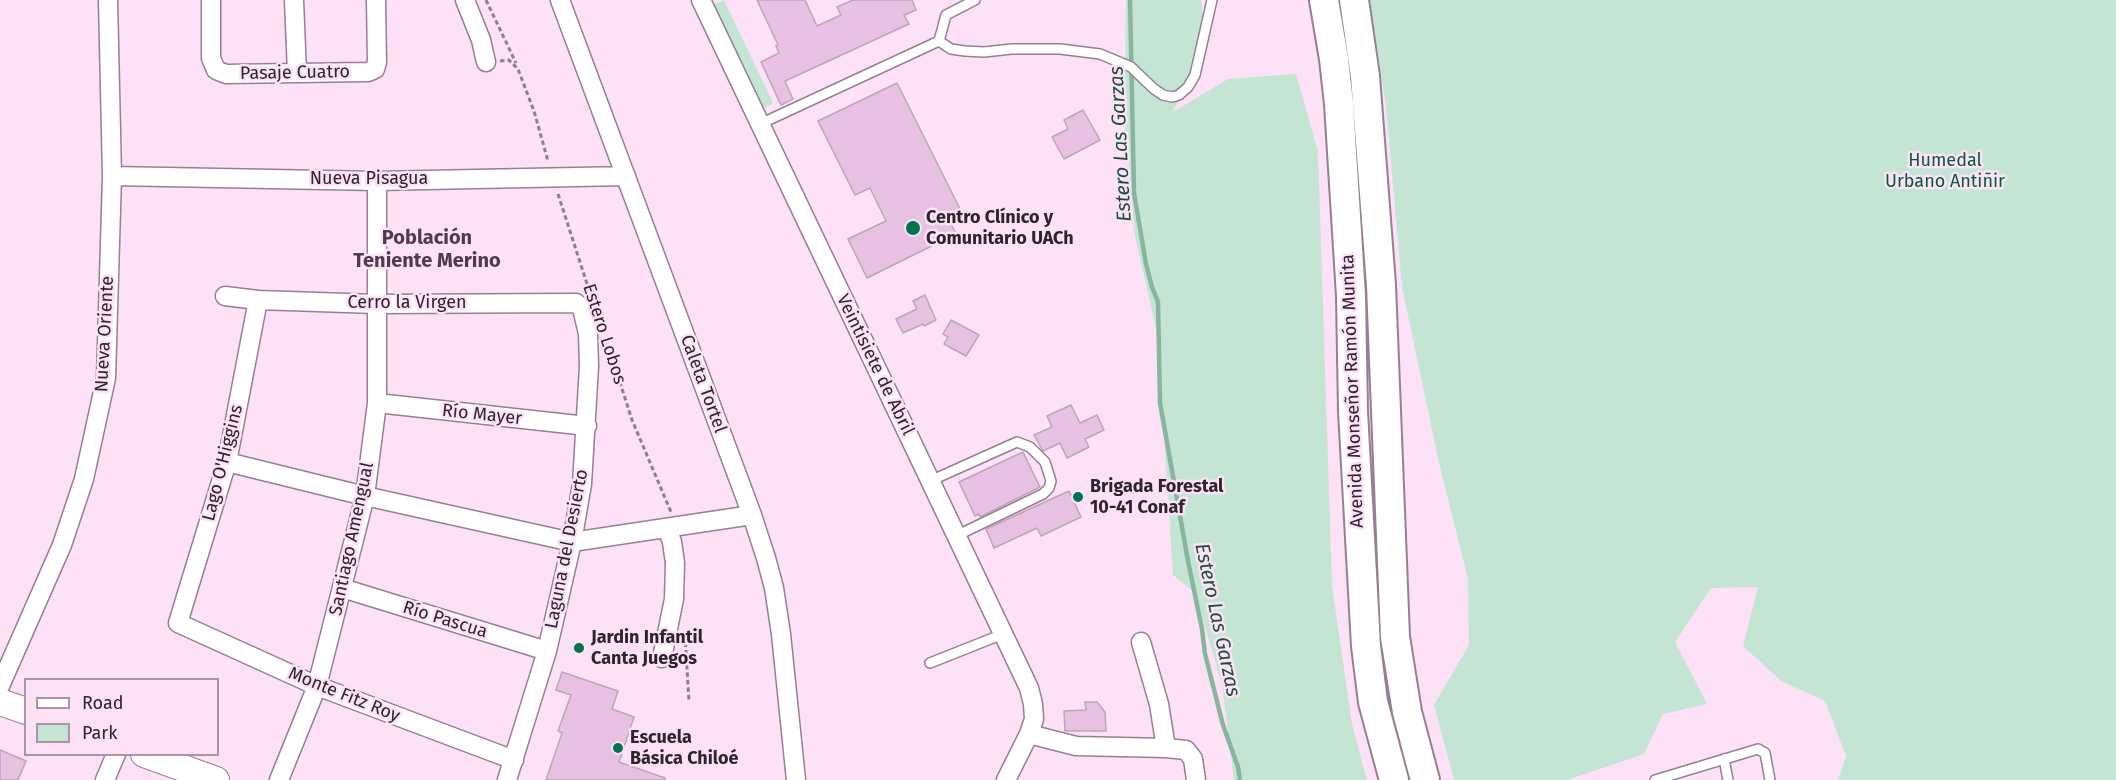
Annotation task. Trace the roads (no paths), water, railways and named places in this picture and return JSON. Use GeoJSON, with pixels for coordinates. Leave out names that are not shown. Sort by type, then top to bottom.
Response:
{"type":"FeatureCollection","features":[{"type":"Feature","properties":{"kind":"main road","name":"Avenida Monseñor Ramón Munita"},"geometry":{"type":"LineString","coordinates":[[1324,0],[1339,104],[1351,296],[1354,422],[1364,630],[1373,702],[1394,780]]}},
{"type":"Feature","properties":{"kind":"main road","name":"Avenida Monseñor Ramón Munita"},"geometry":{"type":"LineString","coordinates":[[1354,0],[1365,76],[1381,285],[1395,637],[1407,712],[1425,780]]}},
{"type":"Feature","properties":{"kind":"street","name":"Nueva Oriente"},"geometry":{"type":"LineString","coordinates":[[0,686],[62,545],[84,479],[106,378],[111,176],[108,0]]}},
{"type":"Feature","properties":{"kind":"street","name":"Pasaje Cuatro"},"geometry":{"type":"LineString","coordinates":[[211,0],[211,58],[216,70],[226,74],[368,72],[375,69],[377,62],[376,0]]}},
{"type":"Feature","properties":{"kind":"street"},"geometry":{"type":"LineString","coordinates":[[294,0],[297,73]]}},
{"type":"Feature","properties":{"kind":"street"},"geometry":{"type":"LineString","coordinates":[[465,0],[481,40],[486,62]]}},
{"type":"Feature","properties":{"kind":"street","name":"Caleta Tortel"},"geometry":{"type":"LineString","coordinates":[[560,0],[752,515],[776,600],[796,780]]}},
{"type":"Feature","properties":{"kind":"street","name":"Veintisiete de Abril"},"geometry":{"type":"LineString","coordinates":[[701,0],[1029,688],[1034,718],[1029,734],[1006,780]]}},
{"type":"Feature","properties":{"kind":"street","name":"Nueva Pisagua"},"geometry":{"type":"LineString","coordinates":[[111,176],[377,181],[626,176]]}},
{"type":"Feature","properties":{"kind":"street","name":"Santiago Amengual"},"geometry":{"type":"LineString","coordinates":[[279,780],[317,686],[364,496],[378,403],[377,181]]}},
{"type":"Feature","properties":{"kind":"street","name":"Cerro la Virgen"},"geometry":{"type":"LineString","coordinates":[[225,296],[258,300],[376,304],[576,303],[588,305]]}},
{"type":"Feature","properties":{"kind":"street","name":"Lago O'Higgins"},"geometry":{"type":"LineString","coordinates":[[178,623],[227,462],[258,300]]}},
{"type":"Feature","properties":{"kind":"street","name":"Laguna del Desierto"},"geometry":{"type":"LineString","coordinates":[[507,780],[547,651],[572,542],[582,484],[587,426],[588,305]]}},
{"type":"Feature","properties":{"kind":"street","name":"Río Mayer"},"geometry":{"type":"LineString","coordinates":[[378,403],[587,426]]}},
{"type":"Feature","properties":{"kind":"street"},"geometry":{"type":"LineString","coordinates":[[227,462],[364,496],[572,542],[752,515]]}},
{"type":"Feature","properties":{"kind":"street"},"geometry":{"type":"LineString","coordinates":[[662,658],[674,599],[675,563],[671,528]]}},
{"type":"Feature","properties":{"kind":"street","name":"Río Pascua"},"geometry":{"type":"LineString","coordinates":[[342,588],[547,651]]}},
{"type":"Feature","properties":{"kind":"street","name":"Monte Fitz Roy"},"geometry":{"type":"LineString","coordinates":[[178,623],[317,686],[514,760]]}},
{"type":"Feature","properties":{"kind":"street"},"geometry":{"type":"LineString","coordinates":[[1141,642],[1159,704],[1166,748]]}},
{"type":"Feature","properties":{"kind":"street"},"geometry":{"type":"LineString","coordinates":[[0,702],[24,710]]}},
{"type":"Feature","properties":{"kind":"street"},"geometry":{"type":"LineString","coordinates":[[1029,734],[1076,746],[1186,750],[1193,759],[1196,780]]}},
{"type":"Feature","properties":{"kind":"street"},"geometry":{"type":"LineString","coordinates":[[105,780],[115,756]]}},
{"type":"Feature","properties":{"kind":"street"},"geometry":{"type":"LineString","coordinates":[[150,756],[216,780]]}},
{"type":"Feature","properties":{"kind":"lane"},"geometry":{"type":"LineString","coordinates":[[939,41],[946,15],[975,0]]}},
{"type":"Feature","properties":{"kind":"lane"},"geometry":{"type":"LineString","coordinates":[[939,41],[951,49],[965,51],[1060,49],[1100,54],[1131,67],[1154,89],[1163,95],[1172,97],[1179,95],[1188,87],[1195,75],[1212,0]]}},
{"type":"Feature","properties":{"kind":"lane"},"geometry":{"type":"LineString","coordinates":[[760,124],[939,41]]}},
{"type":"Feature","properties":{"kind":"lane"},"geometry":{"type":"LineString","coordinates":[[930,481],[1017,442],[1030,447],[1045,462],[1051,481],[1049,488],[1043,494],[956,536]]}},
{"type":"Feature","properties":{"kind":"lane"},"geometry":{"type":"LineString","coordinates":[[930,663],[1003,634]]}},
{"type":"Feature","properties":{"kind":"lane"},"geometry":{"type":"LineString","coordinates":[[1655,780],[1760,749],[1765,753],[1770,780]]}},
{"type":"Feature","properties":{"kind":"lane"},"geometry":{"type":"LineString","coordinates":[[1724,759],[1728,780]]}},
{"type":"Feature","properties":{"kind":"waterway","name":"Estero Las Garzas"},"geometry":{"type":"LineString","coordinates":[[1130,0],[1134,193],[1146,264],[1158,302],[1160,403],[1205,654],[1240,780]]}},
{"type":"Feature","properties":{"kind":"place","name":"Centro Clínico y Comunitario UACh"},"geometry":{"type":"Point","coordinates":[913,228]}},
{"type":"Feature","properties":{"kind":"place","name":"Brigada Forestal 10-41 Conaf"},"geometry":{"type":"Point","coordinates":[1078,497]}},
{"type":"Feature","properties":{"kind":"place","name":"Jardin Infantil Canta Juegos"},"geometry":{"type":"Point","coordinates":[579,648]}},
{"type":"Feature","properties":{"kind":"place","name":"Escuela Básica Chiloé"},"geometry":{"type":"Point","coordinates":[618,748]}},
{"type":"Feature","properties":{"kind":"district","name":"Población Teniente Merino"},"geometry":{"type":"Point","coordinates":[427,250]}},
{"type":"Feature","properties":{"kind":"park label","name":"Humedal Urbano Antiñir"},"geometry":{"type":"Point","coordinates":[1945,171]}}]}
